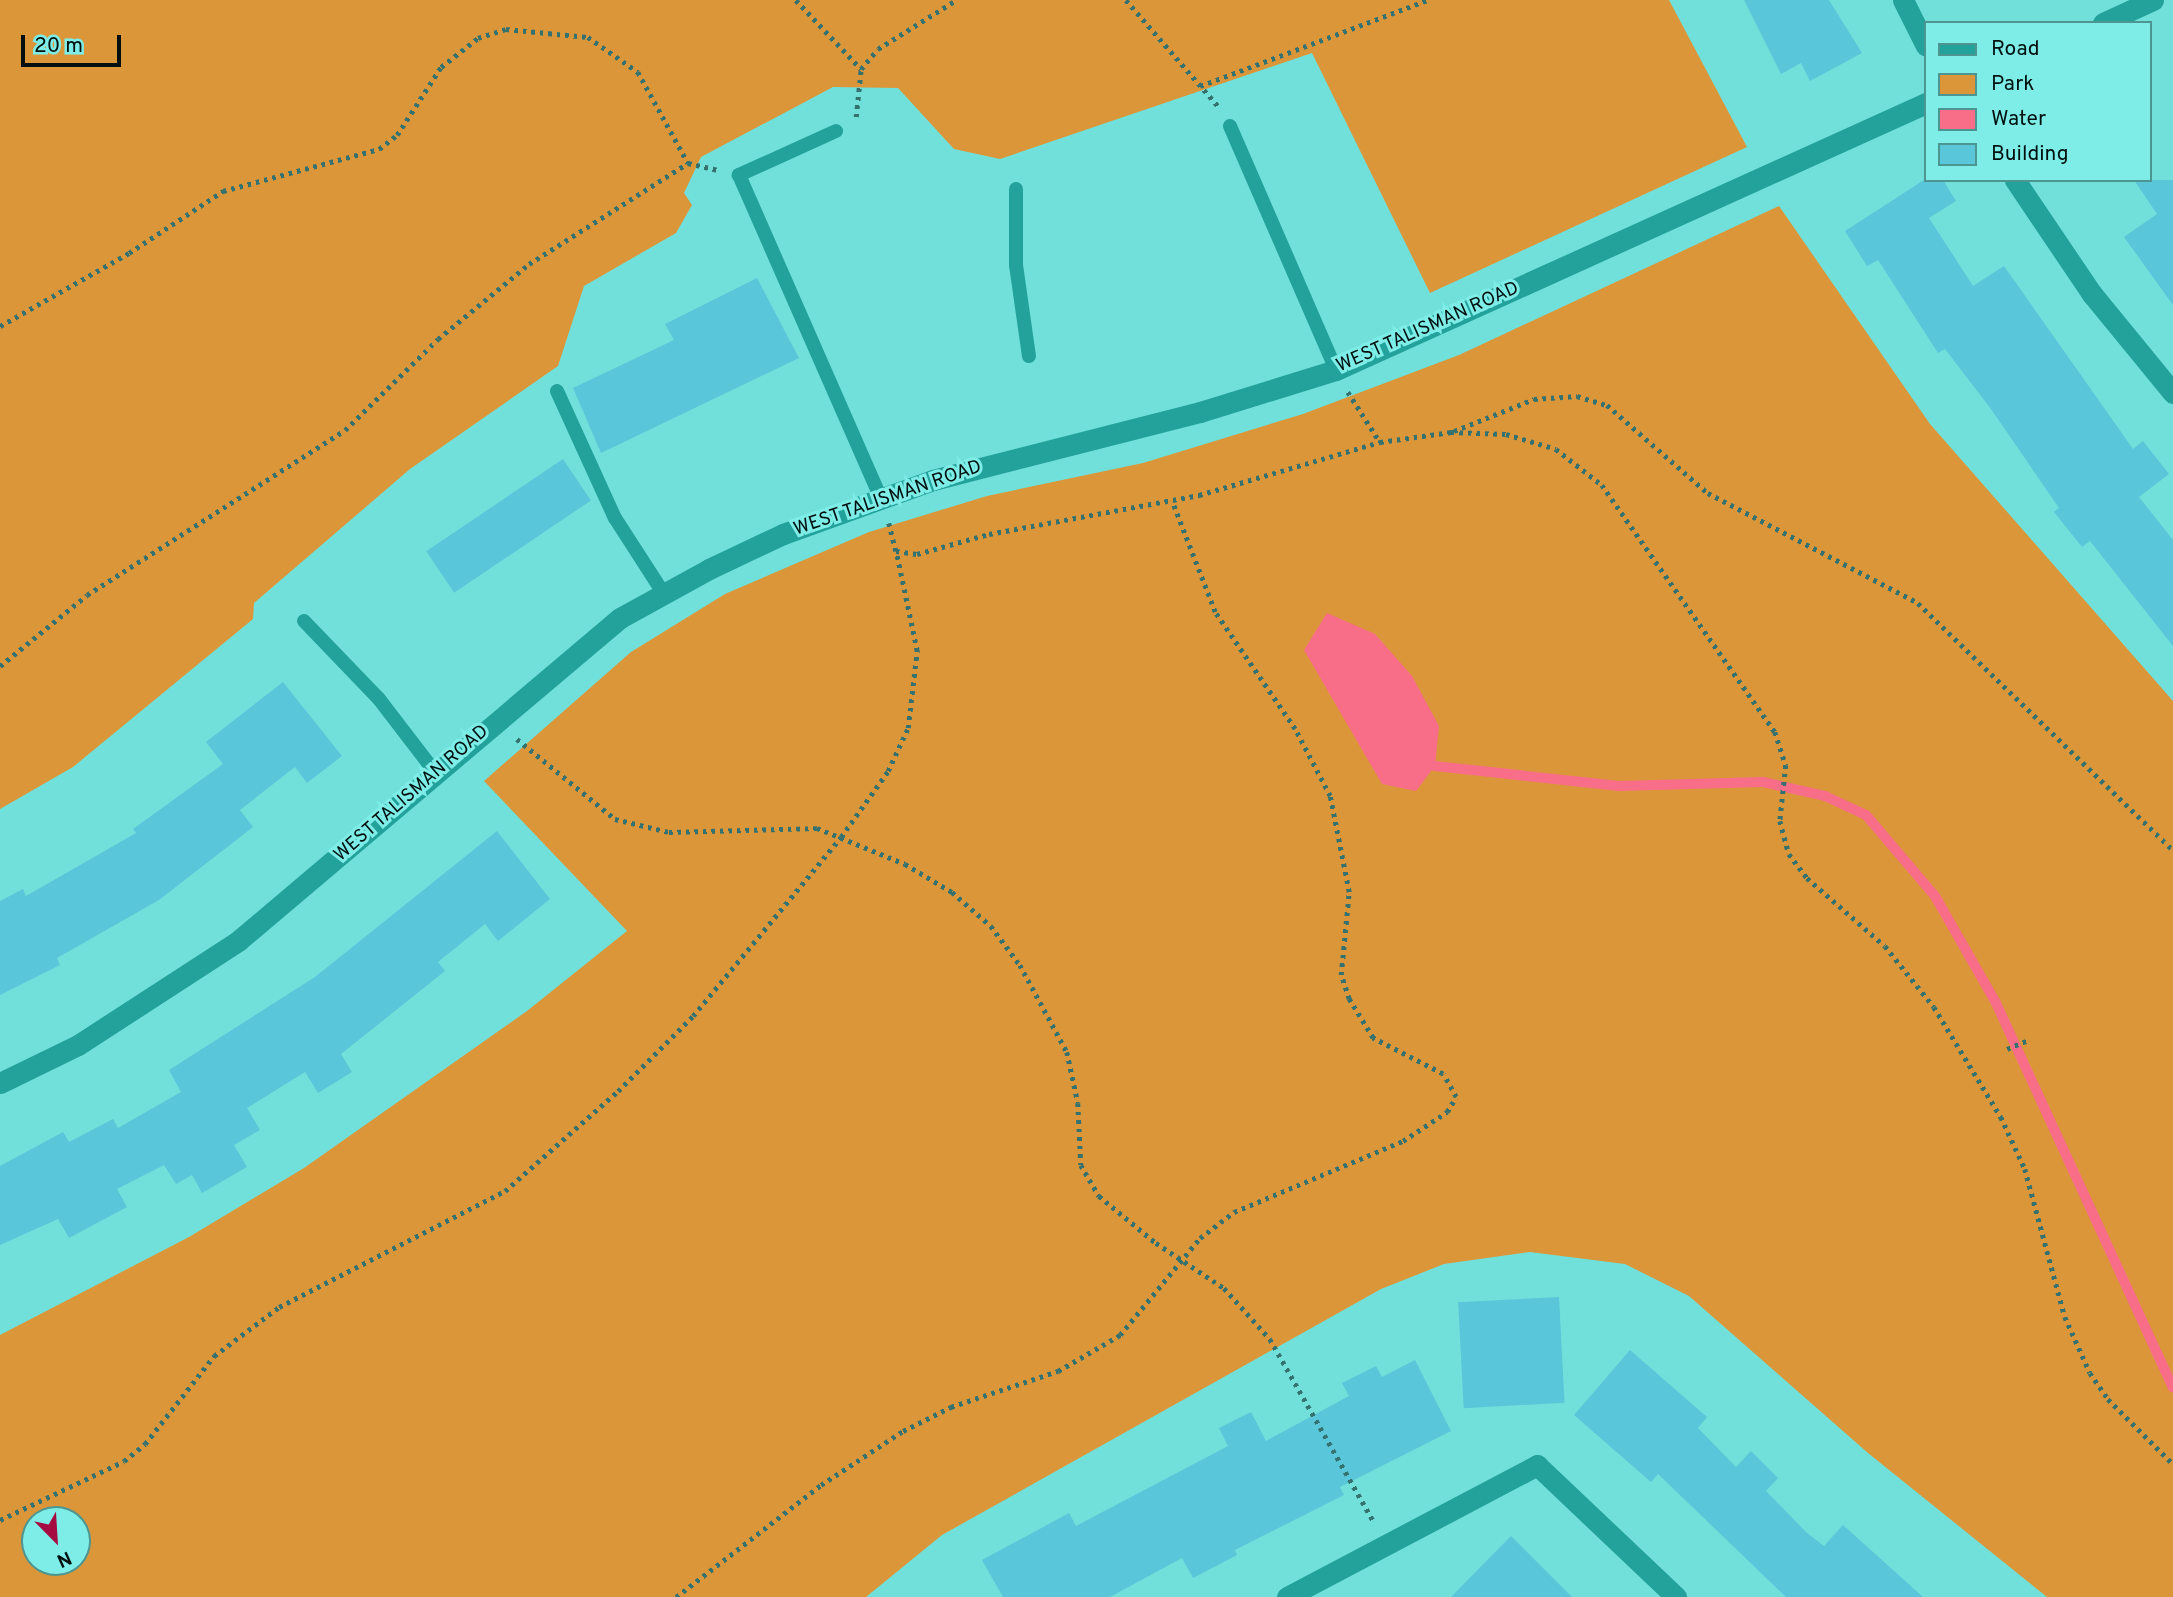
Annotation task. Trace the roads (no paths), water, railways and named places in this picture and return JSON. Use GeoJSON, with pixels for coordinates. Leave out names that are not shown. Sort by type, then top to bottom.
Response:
{"type":"FeatureCollection","features":[{"type":"Feature","properties":{"kind":"street"},"geometry":{"type":"LineString","coordinates":[[1903,0],[1924,42]]}},
{"type":"Feature","properties":{"kind":"street"},"geometry":{"type":"LineString","coordinates":[[2107,21],[2153,0]]}},
{"type":"Feature","properties":{"kind":"street","name":"WEST TALISMAN ROAD"},"geometry":{"type":"LineString","coordinates":[[0,1083],[78,1045],[237,941],[620,618],[664,594],[783,534],[881,498],[1336,370],[1924,104]]}},
{"type":"Feature","properties":{"kind":"street"},"geometry":{"type":"LineString","coordinates":[[2016,182],[2092,294],[2173,393]]}},
{"type":"Feature","properties":{"kind":"street"},"geometry":{"type":"LineString","coordinates":[[1287,1597],[1536,1465],[1676,1597]]}},
{"type":"Feature","properties":{"kind":"lane"},"geometry":{"type":"LineString","coordinates":[[1230,126],[1336,370]]}},
{"type":"Feature","properties":{"kind":"lane"},"geometry":{"type":"LineString","coordinates":[[836,131],[739,176],[881,498]]}},
{"type":"Feature","properties":{"kind":"lane"},"geometry":{"type":"LineString","coordinates":[[1016,189],[1016,265],[1029,356]]}},
{"type":"Feature","properties":{"kind":"lane"},"geometry":{"type":"LineString","coordinates":[[557,391],[615,518],[664,594]]}},
{"type":"Feature","properties":{"kind":"lane"},"geometry":{"type":"LineString","coordinates":[[304,621],[379,699],[435,772]]}},
{"type":"Feature","properties":{"kind":"water"},"geometry":{"type":"Polygon","coordinates":[[[1327,613],[1375,634],[1412,676],[1439,726],[1435,766],[1416,791],[1382,784],[1304,650],[1327,613]]]}},
{"type":"Feature","properties":{"kind":"waterway"},"geometry":{"type":"LineString","coordinates":[[1435,766],[1619,786],[1763,782],[1825,796],[1866,815],[1935,896],[1996,1003],[2173,1387]]}}]}
